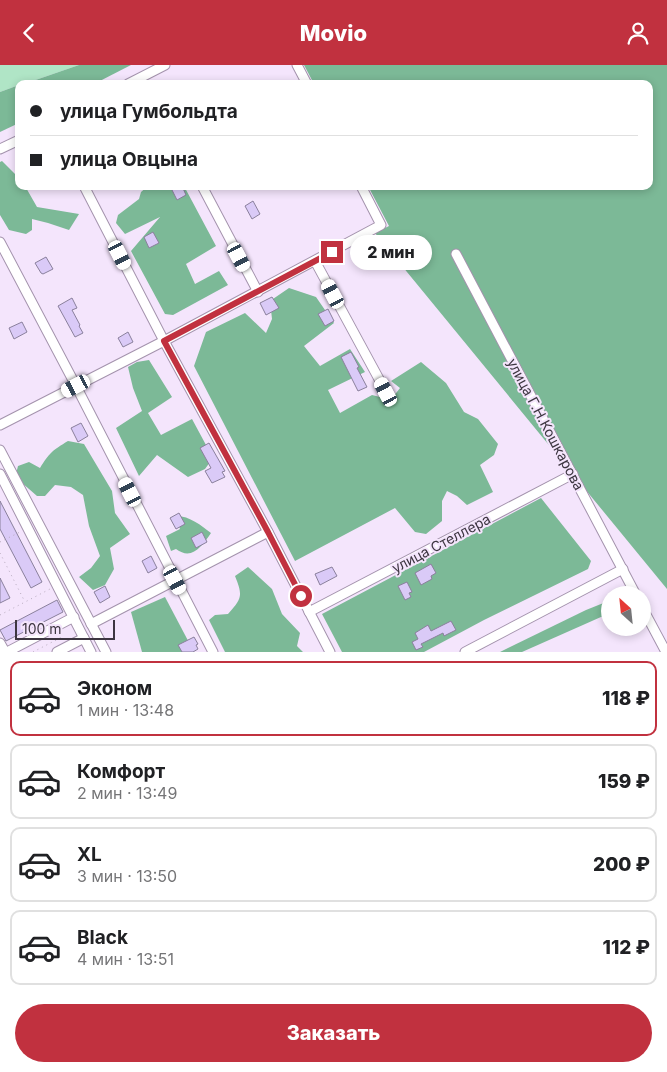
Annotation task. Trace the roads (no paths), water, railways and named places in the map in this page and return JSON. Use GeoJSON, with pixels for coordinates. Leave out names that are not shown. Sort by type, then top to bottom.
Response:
{"type":"FeatureCollection","features":[{"type":"Feature","properties":{"kind":"street"},"geometry":{"type":"LineString","coordinates":[[146,80],[165,65]]}},
{"type":"Feature","properties":{"kind":"street"},"geometry":{"type":"LineString","coordinates":[[297,65],[305,80]]}},
{"type":"Feature","properties":{"kind":"street"},"geometry":{"type":"LineString","coordinates":[[0,149],[15,142]]}},
{"type":"Feature","properties":{"kind":"street"},"geometry":{"type":"LineString","coordinates":[[86,190],[164,341],[268,532],[330,652]]}},
{"type":"Feature","properties":{"kind":"street"},"geometry":{"type":"LineString","coordinates":[[204,190],[258,292]]}},
{"type":"Feature","properties":{"kind":"street"},"geometry":{"type":"LineString","coordinates":[[0,425],[258,292],[381,225],[363,190]]}},
{"type":"Feature","properties":{"kind":"street"},"geometry":{"type":"LineString","coordinates":[[0,242],[213,652]]}},
{"type":"Feature","properties":{"kind":"street","name":"улица Г.Н.Кошкарова"},"geometry":{"type":"LineString","coordinates":[[456,254],[632,586]]}},
{"type":"Feature","properties":{"kind":"street"},"geometry":{"type":"LineString","coordinates":[[315,261],[386,392]]}},
{"type":"Feature","properties":{"kind":"street"},"geometry":{"type":"LineString","coordinates":[[0,450],[106,652]]}},
{"type":"Feature","properties":{"kind":"street"},"geometry":{"type":"LineString","coordinates":[[0,474],[91,652]]}},
{"type":"Feature","properties":{"kind":"street","name":"улица Стеллера"},"geometry":{"type":"LineString","coordinates":[[309,612],[573,474]]}},
{"type":"Feature","properties":{"kind":"street"},"geometry":{"type":"LineString","coordinates":[[91,623],[268,532]]}},
{"type":"Feature","properties":{"kind":"street"},"geometry":{"type":"LineString","coordinates":[[465,652],[623,569]]}},
{"type":"Feature","properties":{"kind":"street"},"geometry":{"type":"LineString","coordinates":[[0,643],[6,652],[74,617]]}},
{"type":"Feature","properties":{"kind":"street"},"geometry":{"type":"LineString","coordinates":[[651,624],[666,652]]}},
{"type":"Feature","properties":{"kind":"street"},"geometry":{"type":"LineString","coordinates":[[57,652],[84,638]]}}]}
